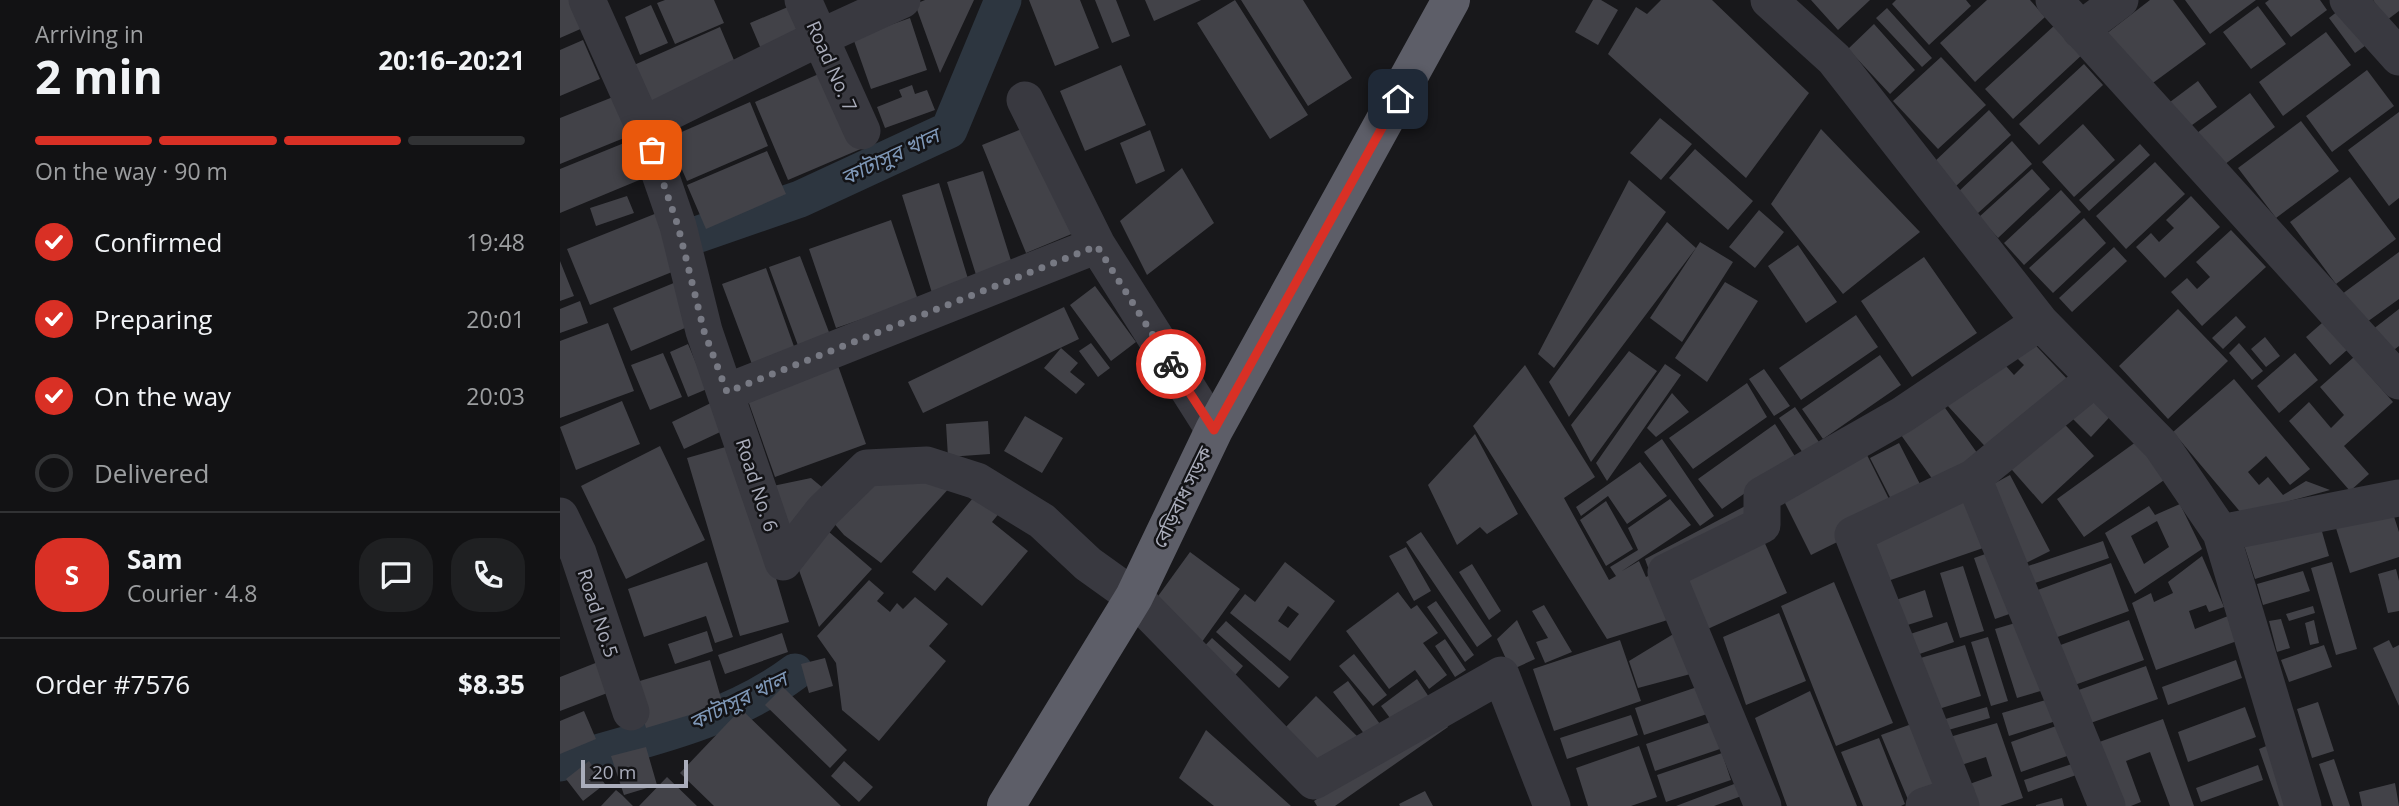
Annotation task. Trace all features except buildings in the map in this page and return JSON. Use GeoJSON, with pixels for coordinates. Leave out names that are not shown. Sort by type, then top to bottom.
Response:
{"type":"FeatureCollection","features":[{"type":"Feature","properties":{"kind":"highway","name":"বেড়িবাধ সড়ক"},"geometry":{"type":"LineString","coordinates":[[1006,806],[1134,597],[1214,430],[1451,0]]}},
{"type":"Feature","properties":{"kind":"street","name":"Road No. 6"},"geometry":{"type":"LineString","coordinates":[[587,0],[643,125],[678,226],[704,331],[783,562],[823,511],[867,468],[927,465],[977,481],[1042,521],[1088,564],[1134,597]]}},
{"type":"Feature","properties":{"kind":"street","name":"Road No. 7"},"geometry":{"type":"LineString","coordinates":[[803,0],[862,131]]}},
{"type":"Feature","properties":{"kind":"street"},"geometry":{"type":"LineString","coordinates":[[643,125],[902,0]]}},
{"type":"Feature","properties":{"kind":"street"},"geometry":{"type":"LineString","coordinates":[[1769,0],[1834,59],[2040,322],[2161,445],[2221,533],[2303,806]]}},
{"type":"Feature","properties":{"kind":"street"},"geometry":{"type":"LineString","coordinates":[[2054,0],[2399,381]]}},
{"type":"Feature","properties":{"kind":"street"},"geometry":{"type":"LineString","coordinates":[[2080,30],[2120,0]]}},
{"type":"Feature","properties":{"kind":"street"},"geometry":{"type":"LineString","coordinates":[[2348,0],[2399,57]]}},
{"type":"Feature","properties":{"kind":"street"},"geometry":{"type":"LineString","coordinates":[[1025,100],[1097,246],[1214,430]]}},
{"type":"Feature","properties":{"kind":"street"},"geometry":{"type":"LineString","coordinates":[[727,392],[1097,246]]}},
{"type":"Feature","properties":{"kind":"street"},"geometry":{"type":"LineString","coordinates":[[1763,806],[1666,572],[1762,525],[1762,495],[1902,415],[2040,322]]}},
{"type":"Feature","properties":{"kind":"street"},"geometry":{"type":"LineString","coordinates":[[1948,802],[1853,535],[1973,478],[2095,378]]}},
{"type":"Feature","properties":{"kind":"street"},"geometry":{"type":"LineString","coordinates":[[1973,478],[2108,806]]}},
{"type":"Feature","properties":{"kind":"street"},"geometry":{"type":"LineString","coordinates":[[2221,533],[2399,498]]}},
{"type":"Feature","properties":{"kind":"street","name":"Road No.5"},"geometry":{"type":"LineString","coordinates":[[560,516],[578,554],[631,712]]}},
{"type":"Feature","properties":{"kind":"street"},"geometry":{"type":"LineString","coordinates":[[1134,597],[1314,781],[1501,675],[1552,806]]}},
{"type":"Feature","properties":{"kind":"waterway","name":"কাটাসুর খাল"},"geometry":{"type":"LineString","coordinates":[[699,234],[800,199],[949,130],[1003,0]]}},
{"type":"Feature","properties":{"kind":"waterway","name":"কাটাসুর খাল"},"geometry":{"type":"LineString","coordinates":[[560,763],[652,738],[712,717],[769,690],[795,672]]}},
{"type":"Feature","properties":{"kind":"way so far"},"geometry":{"type":"LineString","coordinates":[[652,150],[678,226],[704,331],[727,392],[1097,246],[1171,364]]}},
{"type":"Feature","properties":{"kind":"route"},"geometry":{"type":"LineString","coordinates":[[1171,364],[1214,430],[1398,99]]}}]}
